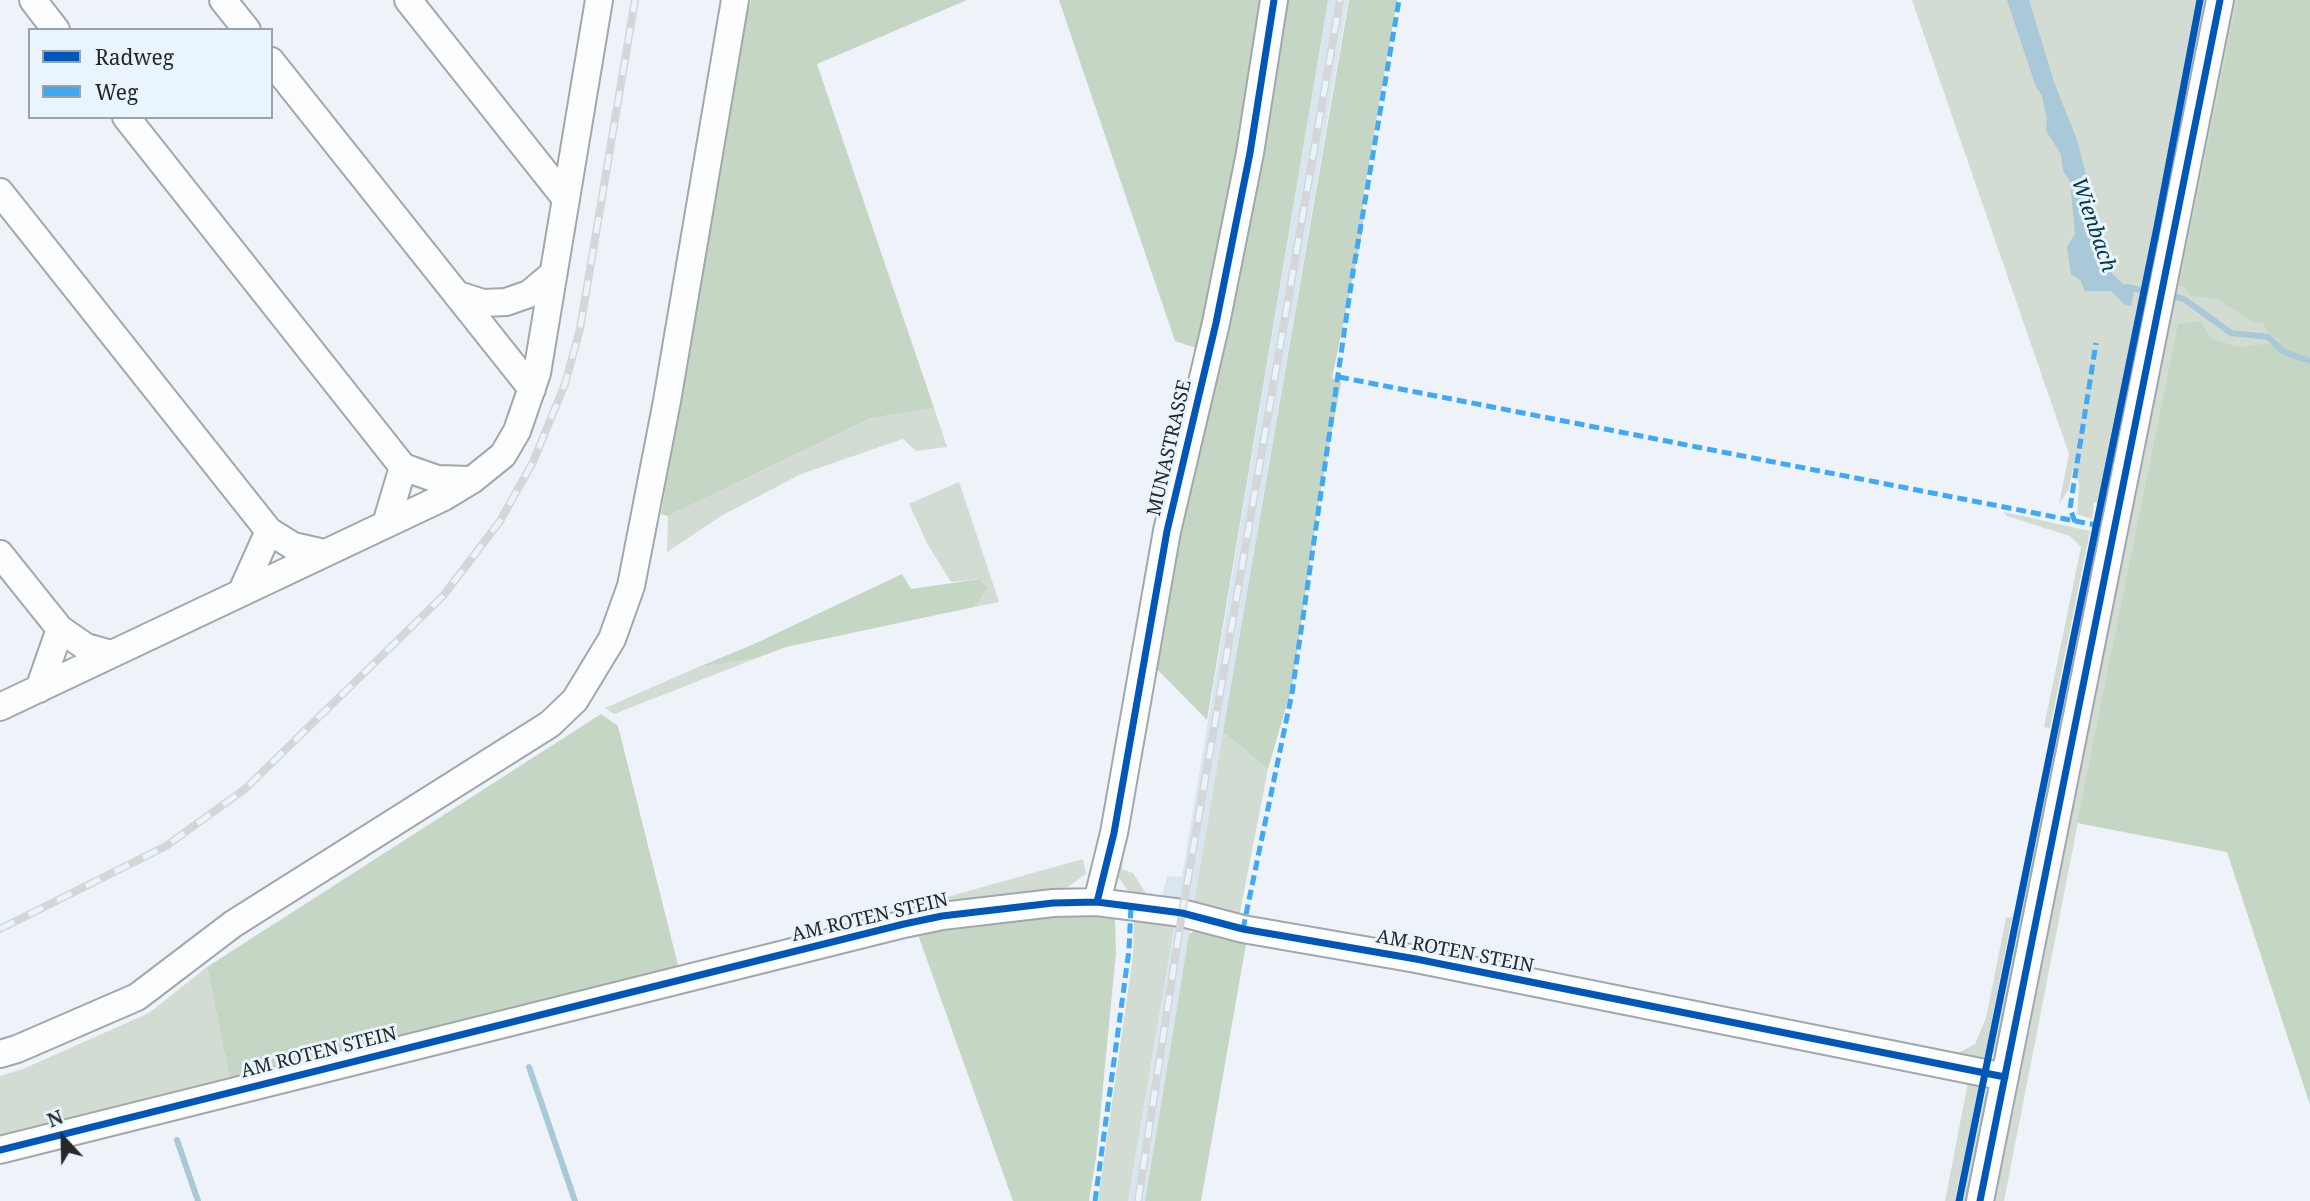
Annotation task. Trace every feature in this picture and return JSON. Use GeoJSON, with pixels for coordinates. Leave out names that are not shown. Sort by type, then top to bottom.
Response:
{"type":"FeatureCollection","features":[{"type":"Feature","properties":{"kind":"street"},"geometry":{"type":"LineString","coordinates":[[33,0],[55,28]]}},
{"type":"Feature","properties":{"kind":"street"},"geometry":{"type":"LineString","coordinates":[[223,0],[245,28]]}},
{"type":"Feature","properties":{"kind":"street"},"geometry":{"type":"LineString","coordinates":[[408,0],[566,199]]}},
{"type":"Feature","properties":{"kind":"street"},"geometry":{"type":"LineString","coordinates":[[0,1054],[137,997],[233,924],[550,724],[575,700],[612,639],[631,586],[667,401],[735,0]]}},
{"type":"Feature","properties":{"kind":"street","name":"MUNASTRASSE"},"geometry":{"type":"LineString","coordinates":[[1097,902],[1114,834],[1167,531],[1216,323],[1250,153],[1274,0]]}},
{"type":"Feature","properties":{"kind":"street"},"geometry":{"type":"LineString","coordinates":[[1980,1201],[2220,0]]}},
{"type":"Feature","properties":{"kind":"street"},"geometry":{"type":"LineString","coordinates":[[0,707],[472,481],[502,455],[517,431],[532,389],[566,199],[593,5]]}},
{"type":"Feature","properties":{"kind":"street"},"geometry":{"type":"LineString","coordinates":[[273,64],[532,389]]}},
{"type":"Feature","properties":{"kind":"street"},"geometry":{"type":"LineString","coordinates":[[128,119],[403,467],[437,478],[472,481]]}},
{"type":"Feature","properties":{"kind":"street"},"geometry":{"type":"LineString","coordinates":[[0,192],[269,531],[293,546],[324,553]]}},
{"type":"Feature","properties":{"kind":"street"},"geometry":{"type":"LineString","coordinates":[[458,295],[483,303],[506,302],[529,294],[553,274]]}},
{"type":"Feature","properties":{"kind":"street"},"geometry":{"type":"LineString","coordinates":[[386,524],[403,467]]}},
{"type":"Feature","properties":{"kind":"street"},"geometry":{"type":"LineString","coordinates":[[242,591],[269,531]]}},
{"type":"Feature","properties":{"kind":"street"},"geometry":{"type":"LineString","coordinates":[[0,554],[60,629],[86,647],[111,654]]}},
{"type":"Feature","properties":{"kind":"street"},"geometry":{"type":"LineString","coordinates":[[39,689],[60,629]]}},
{"type":"Feature","properties":{"kind":"street","name":"AM ROTEN STEIN"},"geometry":{"type":"LineString","coordinates":[[0,1150],[904,924],[1003,908],[1097,902],[1182,914],[1243,929],[1416,960],[2005,1077]]}},
{"type":"Feature","properties":{"kind":"shaded area"},"geometry":{"type":"Polygon","coordinates":[[[1328,0],[1348,0],[1193,909],[1161,902],[1167,876],[1182,877],[1328,0]]]}},
{"type":"Feature","properties":{"kind":"shaded area"},"geometry":{"type":"Polygon","coordinates":[[[1912,0],[2310,0],[2310,1082],[2234,854],[2079,817],[2004,1201],[1991,1201],[2107,515],[2099,518],[2102,504],[2094,502],[2092,519],[2077,514],[2079,484],[2073,467],[2069,489],[2059,504],[2069,454],[1912,0]]]}},
{"type":"Feature","properties":{"kind":"shaded area"},"geometry":{"type":"Polygon","coordinates":[[[934,408],[947,447],[916,451],[903,439],[801,474],[721,516],[667,552],[668,516],[871,418],[934,408]]]}},
{"type":"Feature","properties":{"kind":"shaded area"},"geometry":{"type":"Polygon","coordinates":[[[959,482],[999,602],[974,607],[988,588],[980,579],[951,582],[928,545],[909,504],[959,482]]]}},
{"type":"Feature","properties":{"kind":"shaded area"},"geometry":{"type":"Polygon","coordinates":[[[2004,512],[2090,531],[2050,728],[2044,727],[2081,547],[2070,536],[2007,516],[2004,512]]]}},
{"type":"Feature","properties":{"kind":"shaded area"},"geometry":{"type":"Polygon","coordinates":[[[2096,534],[2100,542],[1999,1046],[1992,1055],[2096,534]]]}},
{"type":"Feature","properties":{"kind":"shaded area"},"geometry":{"type":"Polygon","coordinates":[[[757,658],[614,714],[605,708],[696,668],[757,658]]]}},
{"type":"Feature","properties":{"kind":"shaded area"},"geometry":{"type":"Polygon","coordinates":[[[1223,732],[1268,769],[1239,917],[1193,909],[1223,732]]]}},
{"type":"Feature","properties":{"kind":"shaded area"},"geometry":{"type":"Polygon","coordinates":[[[1126,829],[1122,869],[1133,873],[1150,900],[1133,897],[1118,877],[1116,867],[1126,829]]]}},
{"type":"Feature","properties":{"kind":"shaded area"},"geometry":{"type":"Polygon","coordinates":[[[1083,859],[1086,874],[1068,887],[1019,899],[897,911],[1083,859]]]}},
{"type":"Feature","properties":{"kind":"shaded area"},"geometry":{"type":"Polygon","coordinates":[[[1134,916],[1175,922],[1128,1201],[1098,1201],[1133,956],[1134,916]]]}},
{"type":"Feature","properties":{"kind":"shaded area"},"geometry":{"type":"Polygon","coordinates":[[[2012,917],[1985,1056],[1981,1060],[1953,1056],[1975,1044],[1986,1018],[2006,918],[2012,917]]]}},
{"type":"Feature","properties":{"kind":"shaded area"},"geometry":{"type":"Polygon","coordinates":[[[1175,922],[1190,924],[1189,934],[1145,1201],[1128,1201],[1175,922]]]}},
{"type":"Feature","properties":{"kind":"shaded area"},"geometry":{"type":"Polygon","coordinates":[[[207,967],[230,1081],[0,1141],[0,1076],[23,1069],[149,1013],[207,967]]]}},
{"type":"Feature","properties":{"kind":"shaded area"},"geometry":{"type":"Polygon","coordinates":[[[1969,1077],[1979,1084],[1955,1201],[1945,1201],[1969,1077]]]}},
{"type":"Feature","properties":{"kind":"shaded area"},"geometry":{"type":"Polygon","coordinates":[[[1986,1090],[1988,1099],[1969,1201],[1962,1201],[1986,1090]]]}},
{"type":"Feature","properties":{"kind":"green space"},"geometry":{"type":"Polygon","coordinates":[[[751,0],[967,0],[817,64],[934,408],[871,418],[668,516],[661,514],[740,40],[751,0]]]}},
{"type":"Feature","properties":{"kind":"green space"},"geometry":{"type":"Polygon","coordinates":[[[1059,0],[1268,0],[1202,350],[1175,341],[1059,0]]]}},
{"type":"Feature","properties":{"kind":"green space"},"geometry":{"type":"Polygon","coordinates":[[[1279,0],[1328,0],[1207,720],[1151,663],[1279,0]]]}},
{"type":"Feature","properties":{"kind":"green space"},"geometry":{"type":"Polygon","coordinates":[[[1349,0],[1397,0],[1363,198],[1363,229],[1332,378],[1341,383],[1320,494],[1292,687],[1268,769],[1223,732],[1349,0]]]}},
{"type":"Feature","properties":{"kind":"green space"},"geometry":{"type":"Polygon","coordinates":[[[2237,0],[2310,0],[2310,1105],[2227,852],[2077,823],[2178,324],[2200,321],[2212,339],[2239,347],[2281,342],[2269,333],[2263,323],[2252,322],[2218,299],[2191,296],[2185,287],[2179,286],[2237,0]]]}},
{"type":"Feature","properties":{"kind":"green space"},"geometry":{"type":"Polygon","coordinates":[[[902,574],[911,589],[980,579],[988,588],[974,607],[786,647],[757,658],[696,668],[752,645],[902,574]]]}},
{"type":"Feature","properties":{"kind":"green space"},"geometry":{"type":"Polygon","coordinates":[[[601,714],[618,726],[679,969],[230,1081],[207,967],[601,714]]]}},
{"type":"Feature","properties":{"kind":"green space"},"geometry":{"type":"Polygon","coordinates":[[[1107,911],[1115,917],[1116,953],[1096,1158],[1089,1201],[1013,1201],[916,929],[1107,911]]]}},
{"type":"Feature","properties":{"kind":"green space"},"geometry":{"type":"Polygon","coordinates":[[[1197,930],[1241,939],[1246,944],[1201,1201],[1145,1201],[1189,934],[1197,930]]]}},
{"type":"Feature","properties":{"kind":"water"},"geometry":{"type":"Polygon","coordinates":[[[2007,0],[2029,0],[2054,82],[2077,140],[2112,273],[2123,284],[2135,286],[2131,306],[2124,304],[2111,291],[2085,291],[2080,280],[2071,274],[2067,247],[2075,234],[2070,181],[2063,171],[2061,154],[2046,131],[2047,120],[2042,96],[2036,87],[2007,0]]]}},
{"type":"Feature","properties":{"kind":"waterway","name":"Wienbach"},"geometry":{"type":"LineString","coordinates":[[2127,287],[2154,293]]}},
{"type":"Feature","properties":{"kind":"waterway","name":"Wienbach"},"geometry":{"type":"LineString","coordinates":[[2168,295],[2184,299],[2231,333],[2268,337],[2284,352],[2310,361]]}},
{"type":"Feature","properties":{"kind":"waterway"},"geometry":{"type":"LineString","coordinates":[[529,1067],[575,1201]]}},
{"type":"Feature","properties":{"kind":"waterway"},"geometry":{"type":"LineString","coordinates":[[177,1140],[198,1201]]}},
{"type":"Feature","properties":{"kind":"railway"},"geometry":{"type":"LineString","coordinates":[[0,929],[166,846],[245,789],[443,596],[500,521],[533,462],[565,384],[580,329],[635,0]]}},
{"type":"Feature","properties":{"kind":"railway"},"geometry":{"type":"LineString","coordinates":[[1138,1201],[1182,913],[1340,0]]}},
{"type":"Feature","properties":{"kind":"marked path"},"geometry":{"type":"LineString","coordinates":[[1243,929],[1292,693],[1352,278],[1399,0]]}},
{"type":"Feature","properties":{"kind":"marked path"},"geometry":{"type":"LineString","coordinates":[[2075,522],[2070,508],[2096,343]]}},
{"type":"Feature","properties":{"kind":"marked path"},"geometry":{"type":"LineString","coordinates":[[1339,377],[2101,526]]}},
{"type":"Feature","properties":{"kind":"marked path"},"geometry":{"type":"LineString","coordinates":[[1095,1201],[1129,950],[1131,905]]}},
{"type":"Feature","properties":{"kind":"cycle path"},"geometry":{"type":"LineString","coordinates":[[1097,902],[1114,833],[1167,531],[1216,323],[1250,153],[1274,0]]}},
{"type":"Feature","properties":{"kind":"cycle path"},"geometry":{"type":"LineString","coordinates":[[1959,1201],[2157,227],[2200,0]]}},
{"type":"Feature","properties":{"kind":"cycle path"},"geometry":{"type":"LineString","coordinates":[[1980,1201],[2220,0]]}},
{"type":"Feature","properties":{"kind":"cycle path"},"geometry":{"type":"LineString","coordinates":[[0,1150],[904,924],[942,916],[1053,903],[1097,902],[1182,913],[1243,929],[1416,959],[2005,1077]]}}]}
